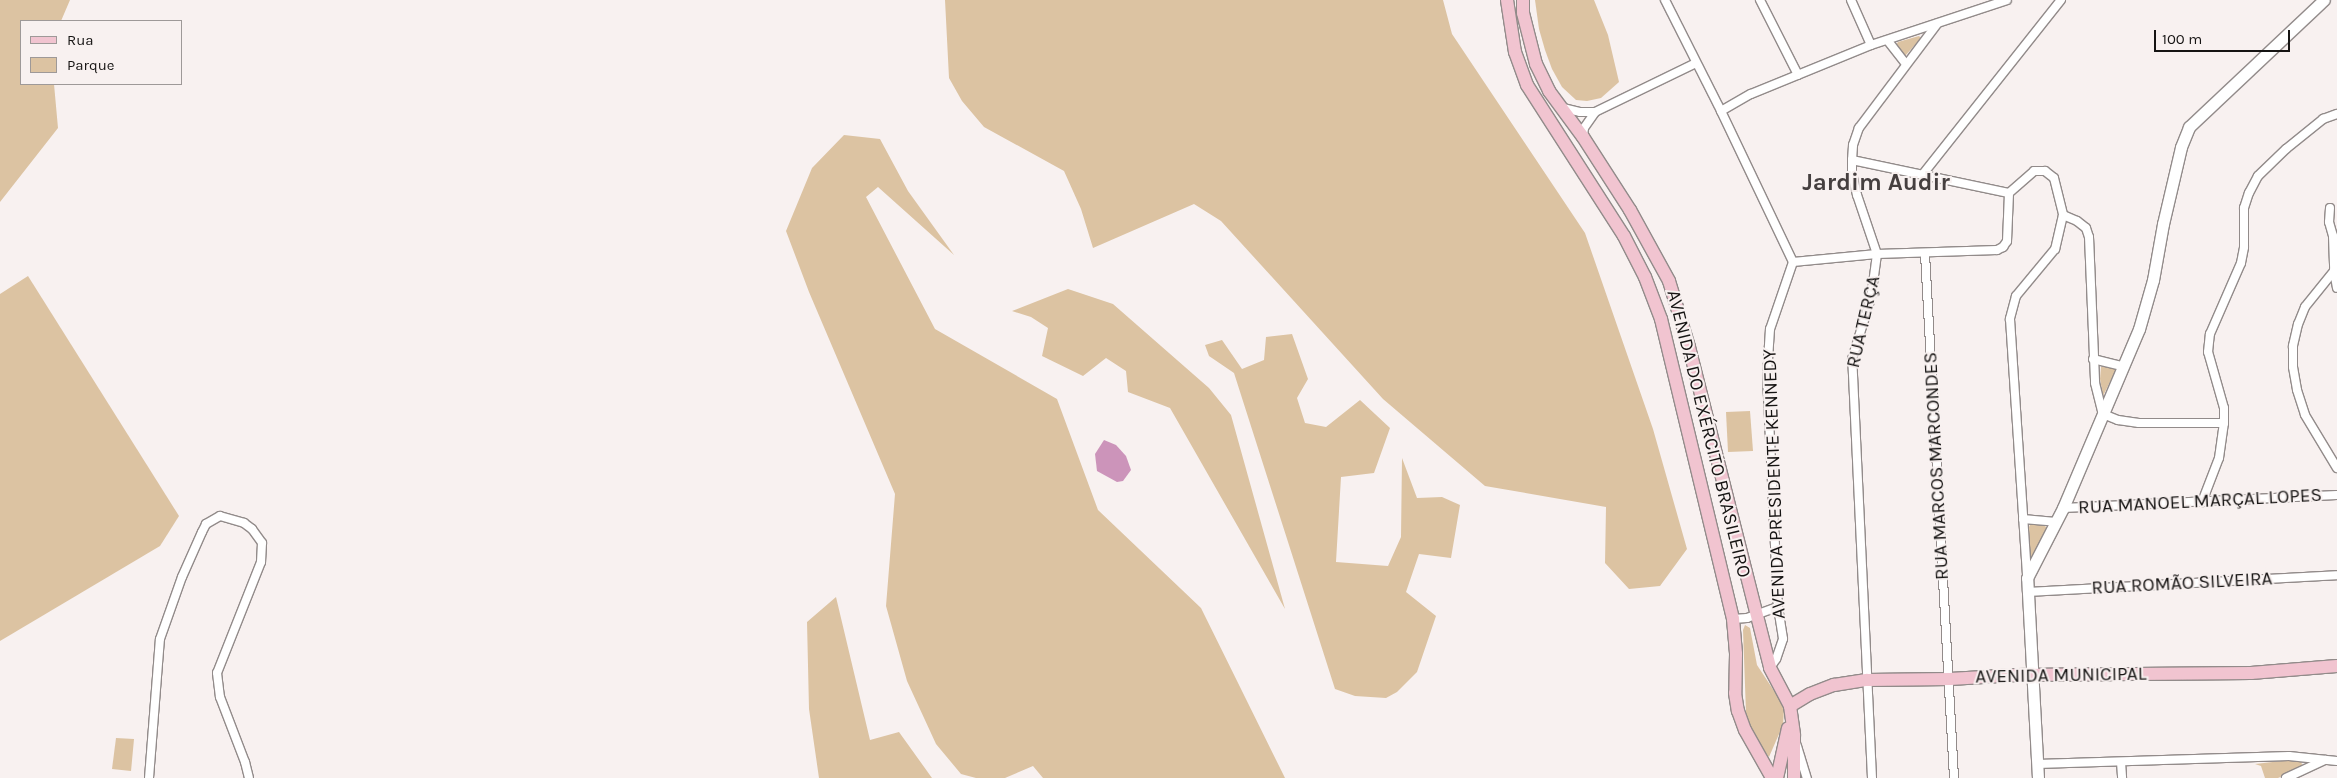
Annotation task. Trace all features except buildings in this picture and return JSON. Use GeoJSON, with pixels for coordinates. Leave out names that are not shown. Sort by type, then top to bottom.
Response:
{"type":"FeatureCollection","features":[{"type":"Feature","properties":{"kind":"main road","name":"AVENIDA DO EXÉRCITO BRASILEIRO"},"geometry":{"type":"LineString","coordinates":[[1507,0],[1515,52],[1527,85],[1624,236],[1648,285],[1661,319],[1733,619],[1736,654],[1735,693],[1738,712],[1744,730],[1772,778]]}},
{"type":"Feature","properties":{"kind":"main road","name":"AVENIDA DO EXÉRCITO BRASILEIRO"},"geometry":{"type":"LineString","coordinates":[[1523,0],[1523,13],[1536,64],[1549,91],[1583,137],[1630,210],[1669,281],[1689,347],[1754,615],[1770,668],[1790,706],[1794,736],[1794,778]]}},
{"type":"Feature","properties":{"kind":"main road"},"geometry":{"type":"LineString","coordinates":[[2038,778],[2027,578],[2063,508],[2124,367],[2146,307],[2181,147],[2189,128],[2324,0]]}},
{"type":"Feature","properties":{"kind":"main road"},"geometry":{"type":"LineString","coordinates":[[1527,85],[1549,91]]}},
{"type":"Feature","properties":{"kind":"main road","name":"AVENIDA MUNICIPAL"},"geometry":{"type":"LineString","coordinates":[[1790,706],[1810,694],[1834,686],[1866,680],[1950,679],[2032,675],[2251,673],[2337,666]]}},
{"type":"Feature","properties":{"kind":"main road"},"geometry":{"type":"LineString","coordinates":[[1777,778],[1786,739],[1790,706]]}},
{"type":"Feature","properties":{"kind":"street"},"geometry":{"type":"LineString","coordinates":[[1664,0],[1721,111],[1793,262],[1877,254],[1925,254],[1997,250],[2003,248],[2007,241],[2009,193],[2034,171],[2045,171],[2054,178],[2063,215],[2055,249],[2016,296],[2010,319],[2027,578]]}},
{"type":"Feature","properties":{"kind":"street"},"geometry":{"type":"LineString","coordinates":[[1760,0],[1798,75]]}},
{"type":"Feature","properties":{"kind":"street"},"geometry":{"type":"LineString","coordinates":[[1851,0],[1871,45]]}},
{"type":"Feature","properties":{"kind":"street"},"geometry":{"type":"LineString","coordinates":[[1721,111],[1751,94],[1871,45],[1888,41],[2007,0]]}},
{"type":"Feature","properties":{"kind":"street"},"geometry":{"type":"LineString","coordinates":[[1922,174],[2061,0]]}},
{"type":"Feature","properties":{"kind":"street","name":"RUA TERÇA"},"geometry":{"type":"LineString","coordinates":[[1872,778],[1852,359],[1871,298],[1877,254],[1853,181],[1853,145],[1859,128],[1937,24]]}},
{"type":"Feature","properties":{"kind":"street"},"geometry":{"type":"LineString","coordinates":[[1888,41],[1906,64]]}},
{"type":"Feature","properties":{"kind":"street"},"geometry":{"type":"LineString","coordinates":[[1563,108],[1580,112],[1595,112],[1696,63]]}},
{"type":"Feature","properties":{"kind":"street"},"geometry":{"type":"LineString","coordinates":[[1583,137],[1584,128],[1595,112]]}},
{"type":"Feature","properties":{"kind":"street"},"geometry":{"type":"LineString","coordinates":[[2202,502],[2219,458],[2224,423],[2224,408],[2208,352],[2210,334],[2241,263],[2244,247],[2244,208],[2249,193],[2258,176],[2286,149],[2323,119],[2337,114]]}},
{"type":"Feature","properties":{"kind":"street"},"geometry":{"type":"LineString","coordinates":[[1852,160],[2009,193]]}},
{"type":"Feature","properties":{"kind":"street"},"geometry":{"type":"LineString","coordinates":[[2330,208],[2329,222],[2335,237],[2334,271],[2337,288]]}},
{"type":"Feature","properties":{"kind":"street"},"geometry":{"type":"LineString","coordinates":[[2063,215],[2077,221],[2086,228],[2089,236],[2093,359],[2095,383],[2103,414],[2118,420],[2139,423],[2224,423]]}},
{"type":"Feature","properties":{"kind":"street","name":"RUA MARCOS MARCONDES"},"geometry":{"type":"LineString","coordinates":[[1925,254],[1954,778]]}},
{"type":"Feature","properties":{"kind":"street","name":"AVENIDA PRESIDENTE KENNEDY"},"geometry":{"type":"LineString","coordinates":[[1770,668],[1776,659],[1783,639],[1778,607],[1767,376],[1770,329],[1793,262]]}},
{"type":"Feature","properties":{"kind":"street"},"geometry":{"type":"LineString","coordinates":[[2334,271],[2305,307],[2296,332],[2293,360],[2296,390],[2305,416],[2337,468]]}},
{"type":"Feature","properties":{"kind":"street"},"geometry":{"type":"LineString","coordinates":[[2093,359],[2124,367]]}},
{"type":"Feature","properties":{"kind":"street","name":"RUA MANOEL MARÇAL LOPES"},"geometry":{"type":"LineString","coordinates":[[2063,508],[2337,495]]}},
{"type":"Feature","properties":{"kind":"street"},"geometry":{"type":"LineString","coordinates":[[149,778],[160,639],[182,577],[202,532],[206,524],[220,516],[244,523],[252,529],[262,543],[261,562],[217,673],[220,697],[245,762],[249,778]]}},
{"type":"Feature","properties":{"kind":"street"},"geometry":{"type":"LineString","coordinates":[[2023,519],[2056,522]]}},
{"type":"Feature","properties":{"kind":"street","name":"RUA ROMÃO SILVEIRA"},"geometry":{"type":"LineString","coordinates":[[2027,592],[2337,575]]}},
{"type":"Feature","properties":{"kind":"street"},"geometry":{"type":"LineString","coordinates":[[1733,619],[1747,618],[1778,607]]}},
{"type":"Feature","properties":{"kind":"street"},"geometry":{"type":"LineString","coordinates":[[1794,736],[1807,778]]}},
{"type":"Feature","properties":{"kind":"street"},"geometry":{"type":"LineString","coordinates":[[2037,764],[2300,757],[2337,761]]}},
{"type":"Feature","properties":{"kind":"street"},"geometry":{"type":"LineString","coordinates":[[2300,757],[2306,763],[2306,768],[2302,771]]}},
{"type":"Feature","properties":{"kind":"street"},"geometry":{"type":"LineString","coordinates":[[2286,778],[2327,759]]}},
{"type":"Feature","properties":{"kind":"street"},"geometry":{"type":"LineString","coordinates":[[2121,762],[2122,778]]}},
{"type":"Feature","properties":{"kind":"green space"},"geometry":{"type":"Polygon","coordinates":[[[0,0],[70,0],[61,20],[20,20],[20,85],[54,85],[58,128],[0,202],[0,0]]]}},
{"type":"Feature","properties":{"kind":"green space"},"geometry":{"type":"Polygon","coordinates":[[[945,0],[1443,0],[1452,34],[1585,233],[1653,429],[1687,549],[1660,586],[1629,589],[1605,563],[1606,507],[1485,486],[1383,399],[1221,221],[1194,204],[1093,248],[1081,209],[1064,171],[984,127],[962,101],[949,78],[945,0]]]}},
{"type":"Feature","properties":{"kind":"green space"},"geometry":{"type":"Polygon","coordinates":[[[1535,0],[1594,0],[1608,35],[1619,82],[1601,98],[1587,101],[1576,100],[1562,87],[1552,69],[1545,50],[1539,29],[1535,0]]]}},
{"type":"Feature","properties":{"kind":"green space"},"geometry":{"type":"Polygon","coordinates":[[[1919,36],[1921,38],[1905,56],[1896,45],[1898,42],[1919,36]]]}},
{"type":"Feature","properties":{"kind":"green space"},"geometry":{"type":"Polygon","coordinates":[[[844,135],[880,139],[908,191],[954,255],[878,187],[866,197],[935,329],[1057,399],[1098,510],[1201,608],[1285,778],[1043,778],[1033,766],[1005,778],[976,778],[961,774],[936,744],[907,681],[886,606],[895,494],[809,292],[786,231],[812,168],[844,135]]]}},
{"type":"Feature","properties":{"kind":"green space"},"geometry":{"type":"Polygon","coordinates":[[[28,276],[179,516],[160,546],[0,641],[0,294],[28,276]]]}},
{"type":"Feature","properties":{"kind":"green space"},"geometry":{"type":"Polygon","coordinates":[[[1068,289],[1113,304],[1209,388],[1231,415],[1285,609],[1170,408],[1128,392],[1126,371],[1106,358],[1083,376],[1042,356],[1048,328],[1031,317],[1012,311],[1068,289]]]}},
{"type":"Feature","properties":{"kind":"green space"},"geometry":{"type":"Polygon","coordinates":[[[1292,334],[1308,379],[1297,398],[1305,423],[1326,427],[1360,400],[1390,428],[1374,473],[1341,477],[1336,562],[1388,566],[1401,537],[1402,458],[1417,498],[1442,497],[1460,505],[1451,558],[1419,554],[1406,592],[1436,616],[1417,672],[1397,692],[1386,698],[1355,696],[1335,689],[1234,373],[1209,356],[1205,345],[1222,340],[1242,369],[1264,360],[1266,337],[1292,334]]]}},
{"type":"Feature","properties":{"kind":"green space"},"geometry":{"type":"Polygon","coordinates":[[[2108,365],[2117,368],[2103,396],[2100,379],[2101,367],[2108,365]]]}},
{"type":"Feature","properties":{"kind":"green space"},"geometry":{"type":"Polygon","coordinates":[[[1750,411],[1753,451],[1728,452],[1726,412],[1750,411]]]}},
{"type":"Feature","properties":{"kind":"green space"},"geometry":{"type":"Polygon","coordinates":[[[2031,523],[2043,524],[2047,528],[2030,561],[2029,527],[2031,523]]]}},
{"type":"Feature","properties":{"kind":"green space"},"geometry":{"type":"Polygon","coordinates":[[[836,597],[870,740],[899,732],[932,778],[819,778],[809,709],[807,622],[836,597]]]}},
{"type":"Feature","properties":{"kind":"green space"},"geometry":{"type":"Polygon","coordinates":[[[1745,625],[1750,628],[1757,665],[1780,700],[1784,710],[1783,725],[1769,757],[1754,738],[1746,713],[1743,630],[1745,625]]]}},
{"type":"Feature","properties":{"kind":"green space"},"geometry":{"type":"Polygon","coordinates":[[[116,738],[134,739],[131,771],[112,769],[116,738]]]}},
{"type":"Feature","properties":{"kind":"green space"},"geometry":{"type":"Polygon","coordinates":[[[2300,759],[2303,767],[2278,778],[2265,778],[2261,766],[2255,764],[2300,759]]]}},
{"type":"Feature","properties":{"kind":"shaded area"},"geometry":{"type":"Polygon","coordinates":[[[1104,440],[1116,445],[1126,456],[1131,470],[1123,481],[1117,482],[1097,471],[1095,454],[1104,440]]]}},
{"type":"Feature","properties":{"kind":"district","name":"Jardim Audir"},"geometry":{"type":"Point","coordinates":[1876,183]}}]}
